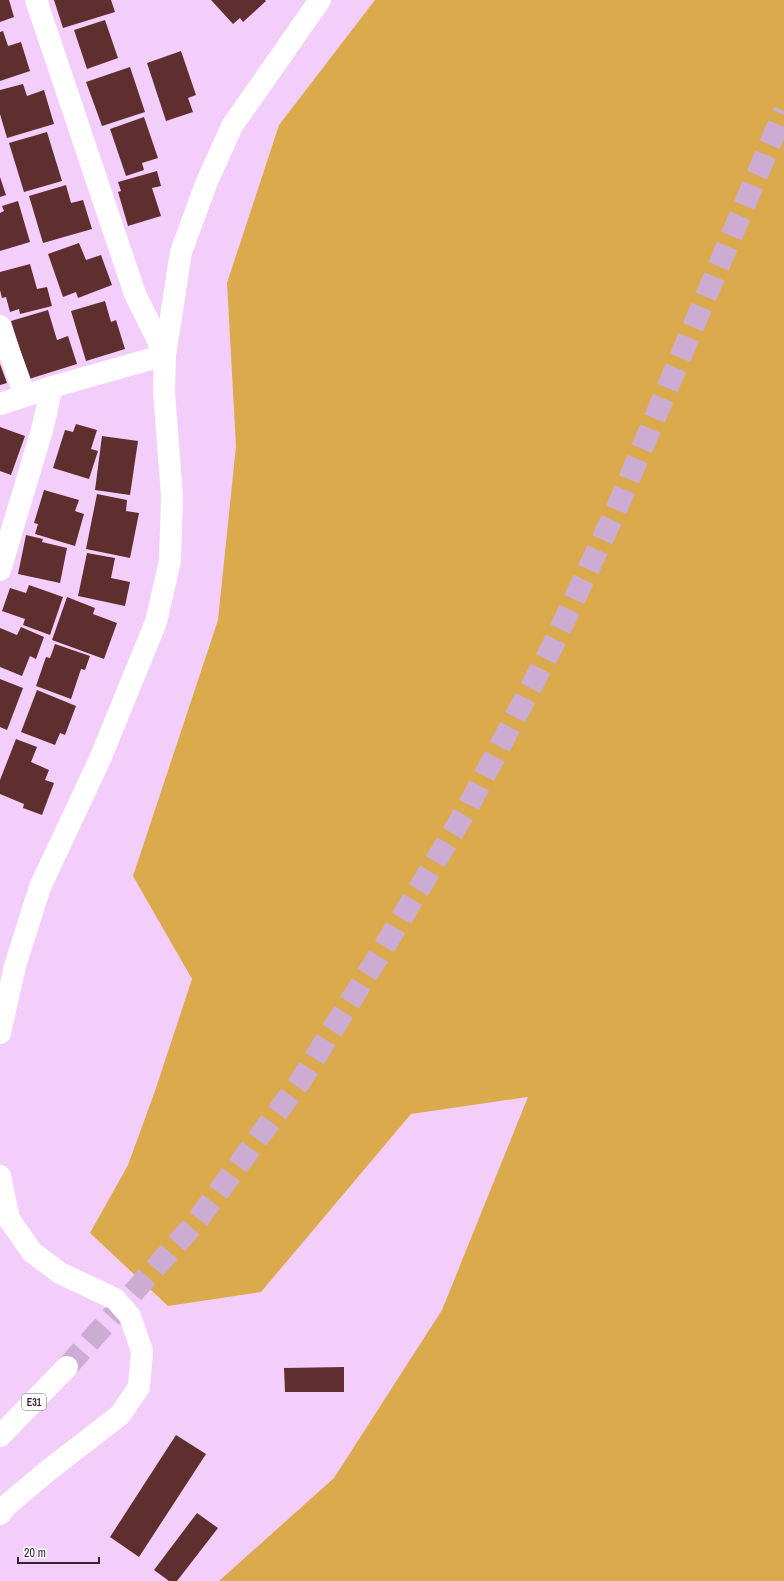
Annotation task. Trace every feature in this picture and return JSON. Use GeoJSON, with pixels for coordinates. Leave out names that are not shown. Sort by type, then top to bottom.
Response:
{"type":"FeatureCollection","features":[{"type":"Feature","properties":{"kind":"main road"},"geometry":{"type":"LineString","coordinates":[[36,0],[135,294],[165,354]]}},
{"type":"Feature","properties":{"kind":"main road"},"geometry":{"type":"LineString","coordinates":[[0,1033],[15,966],[40,887],[100,759],[156,622],[170,561],[172,496],[164,392],[165,354],[181,252],[232,126],[320,0]]}},
{"type":"Feature","properties":{"kind":"main road"},"geometry":{"type":"LineString","coordinates":[[0,326],[25,396]]}},
{"type":"Feature","properties":{"kind":"main road"},"geometry":{"type":"LineString","coordinates":[[0,404],[165,354]]}},
{"type":"Feature","properties":{"kind":"main road"},"geometry":{"type":"LineString","coordinates":[[0,570],[42,430],[52,387]]}},
{"type":"Feature","properties":{"kind":"main road"},"geometry":{"type":"LineString","coordinates":[[0,1176],[2,1202],[9,1219],[32,1252],[60,1273],[115,1299],[130,1316],[142,1351],[138,1387],[120,1415],[6,1505],[0,1514]]}},
{"type":"Feature","properties":{"kind":"main road","name":"E31"},"geometry":{"type":"LineString","coordinates":[[0,1436],[67,1367]]}},
{"type":"Feature","properties":{"kind":"shaded area"},"geometry":{"type":"Polygon","coordinates":[[[375,0],[784,0],[784,1581],[219,1581],[334,1478],[442,1310],[528,1097],[411,1114],[261,1292],[168,1306],[90,1233],[128,1165],[155,1091],[192,979],[133,876],[218,620],[236,446],[227,283],[279,125],[375,0]]]}},
{"type":"Feature","properties":{"kind":"building"},"geometry":{"type":"Polygon","coordinates":[[[0,0],[9,0],[14,17],[0,22],[0,0]]]}},
{"type":"Feature","properties":{"kind":"building"},"geometry":{"type":"Polygon","coordinates":[[[54,0],[111,0],[115,12],[63,28],[54,0]]]}},
{"type":"Feature","properties":{"kind":"building"},"geometry":{"type":"Polygon","coordinates":[[[211,0],[266,1],[243,22],[240,18],[233,24],[211,0]]]}},
{"type":"Feature","properties":{"kind":"building"},"geometry":{"type":"Polygon","coordinates":[[[105,20],[118,58],[87,69],[74,30],[105,20]]]}},
{"type":"Feature","properties":{"kind":"building"},"geometry":{"type":"Polygon","coordinates":[[[3,31],[8,46],[21,42],[30,71],[0,81],[0,32],[3,31]]]}},
{"type":"Feature","properties":{"kind":"building"},"geometry":{"type":"Polygon","coordinates":[[[181,51],[196,95],[188,98],[193,112],[166,121],[147,63],[181,51]]]}},
{"type":"Feature","properties":{"kind":"building"},"geometry":{"type":"Polygon","coordinates":[[[130,67],[145,112],[102,126],[86,82],[130,67]]]}},
{"type":"Feature","properties":{"kind":"building"},"geometry":{"type":"Polygon","coordinates":[[[23,84],[27,96],[44,90],[54,124],[7,138],[0,114],[0,90],[23,84]]]}},
{"type":"Feature","properties":{"kind":"building"},"geometry":{"type":"Polygon","coordinates":[[[144,117],[158,158],[142,163],[144,170],[126,176],[110,129],[144,117]]]}},
{"type":"Feature","properties":{"kind":"building"},"geometry":{"type":"Polygon","coordinates":[[[47,132],[62,181],[24,192],[9,143],[47,132]]]}},
{"type":"Feature","properties":{"kind":"building"},"geometry":{"type":"Polygon","coordinates":[[[157,171],[161,186],[152,188],[161,216],[128,226],[118,192],[121,191],[118,182],[157,171]]]}},
{"type":"Feature","properties":{"kind":"building"},"geometry":{"type":"Polygon","coordinates":[[[0,177],[6,195],[0,197],[0,177]]]}},
{"type":"Feature","properties":{"kind":"building"},"geometry":{"type":"Polygon","coordinates":[[[66,185],[71,203],[83,200],[92,229],[43,243],[29,196],[66,185]]]}},
{"type":"Feature","properties":{"kind":"building"},"geometry":{"type":"Polygon","coordinates":[[[18,201],[30,242],[0,251],[0,213],[4,211],[2,206],[18,201]]]}},
{"type":"Feature","properties":{"kind":"building"},"geometry":{"type":"Polygon","coordinates":[[[79,243],[86,260],[101,255],[112,285],[78,298],[76,292],[63,297],[48,254],[79,243]]]}},
{"type":"Feature","properties":{"kind":"building"},"geometry":{"type":"Polygon","coordinates":[[[30,264],[37,289],[47,287],[52,306],[20,314],[19,309],[10,312],[6,297],[2,298],[0,290],[0,272],[30,264]]]}},
{"type":"Feature","properties":{"kind":"building"},"geometry":{"type":"Polygon","coordinates":[[[105,301],[111,322],[116,320],[125,349],[86,361],[71,311],[105,301]]]}},
{"type":"Feature","properties":{"kind":"building"},"geometry":{"type":"Polygon","coordinates":[[[48,310],[57,340],[68,336],[77,364],[29,379],[11,321],[48,310]]]}},
{"type":"Feature","properties":{"kind":"building"},"geometry":{"type":"Polygon","coordinates":[[[0,364],[7,383],[0,385],[0,364]]]}},
{"type":"Feature","properties":{"kind":"building"},"geometry":{"type":"Polygon","coordinates":[[[76,424],[97,430],[91,449],[98,451],[89,479],[53,468],[65,430],[73,432],[76,424]]]}},
{"type":"Feature","properties":{"kind":"building"},"geometry":{"type":"Polygon","coordinates":[[[0,427],[25,436],[11,475],[0,471],[0,427]]]}},
{"type":"Feature","properties":{"kind":"building"},"geometry":{"type":"Polygon","coordinates":[[[102,436],[138,441],[130,495],[95,490],[102,436]]]}},
{"type":"Feature","properties":{"kind":"building"},"geometry":{"type":"Polygon","coordinates":[[[44,490],[79,500],[75,511],[84,514],[75,546],[35,534],[38,524],[34,523],[44,490]]]}},
{"type":"Feature","properties":{"kind":"building"},"geometry":{"type":"Polygon","coordinates":[[[97,494],[127,500],[126,511],[139,513],[130,558],[86,549],[97,494]]]}},
{"type":"Feature","properties":{"kind":"building"},"geometry":{"type":"Polygon","coordinates":[[[26,535],[43,539],[42,542],[67,548],[60,583],[18,574],[26,535]]]}},
{"type":"Feature","properties":{"kind":"building"},"geometry":{"type":"Polygon","coordinates":[[[87,553],[115,558],[111,578],[130,582],[125,606],[78,596],[87,553]]]}},
{"type":"Feature","properties":{"kind":"building"},"geometry":{"type":"Polygon","coordinates":[[[29,585],[63,597],[50,635],[23,625],[25,619],[2,611],[10,588],[26,593],[29,585]]]}},
{"type":"Feature","properties":{"kind":"building"},"geometry":{"type":"Polygon","coordinates":[[[67,597],[95,608],[93,614],[117,623],[104,659],[52,640],[67,597]]]}},
{"type":"Feature","properties":{"kind":"building"},"geometry":{"type":"Polygon","coordinates":[[[21,627],[44,637],[36,659],[30,656],[22,676],[0,667],[0,628],[17,635],[21,627]]]}},
{"type":"Feature","properties":{"kind":"building"},"geometry":{"type":"Polygon","coordinates":[[[55,644],[90,656],[85,670],[81,669],[71,699],[36,686],[46,657],[50,658],[55,644]]]}},
{"type":"Feature","properties":{"kind":"building"},"geometry":{"type":"Polygon","coordinates":[[[0,679],[23,688],[7,730],[0,727],[0,679]]]}},
{"type":"Feature","properties":{"kind":"building"},"geometry":{"type":"Polygon","coordinates":[[[37,690],[76,706],[65,735],[60,733],[55,745],[21,732],[37,690]]]}},
{"type":"Feature","properties":{"kind":"building"},"geometry":{"type":"Polygon","coordinates":[[[16,739],[37,747],[31,762],[49,770],[45,780],[54,783],[42,815],[23,808],[24,804],[0,794],[0,780],[16,739]]]}},
{"type":"Feature","properties":{"kind":"building"},"geometry":{"type":"Polygon","coordinates":[[[344,1367],[344,1392],[285,1392],[284,1368],[344,1367]]]}},
{"type":"Feature","properties":{"kind":"building"},"geometry":{"type":"Polygon","coordinates":[[[176,1435],[206,1454],[139,1557],[110,1537],[176,1435]]]}},
{"type":"Feature","properties":{"kind":"building"},"geometry":{"type":"Polygon","coordinates":[[[197,1513],[218,1528],[177,1581],[169,1581],[154,1570],[197,1513]]]}},
{"type":"Feature","properties":{"kind":"tunnel"},"geometry":{"type":"LineString","coordinates":[[67,1367],[196,1222],[299,1083],[380,954],[468,807],[551,649],[616,510],[784,111]]}}]}
